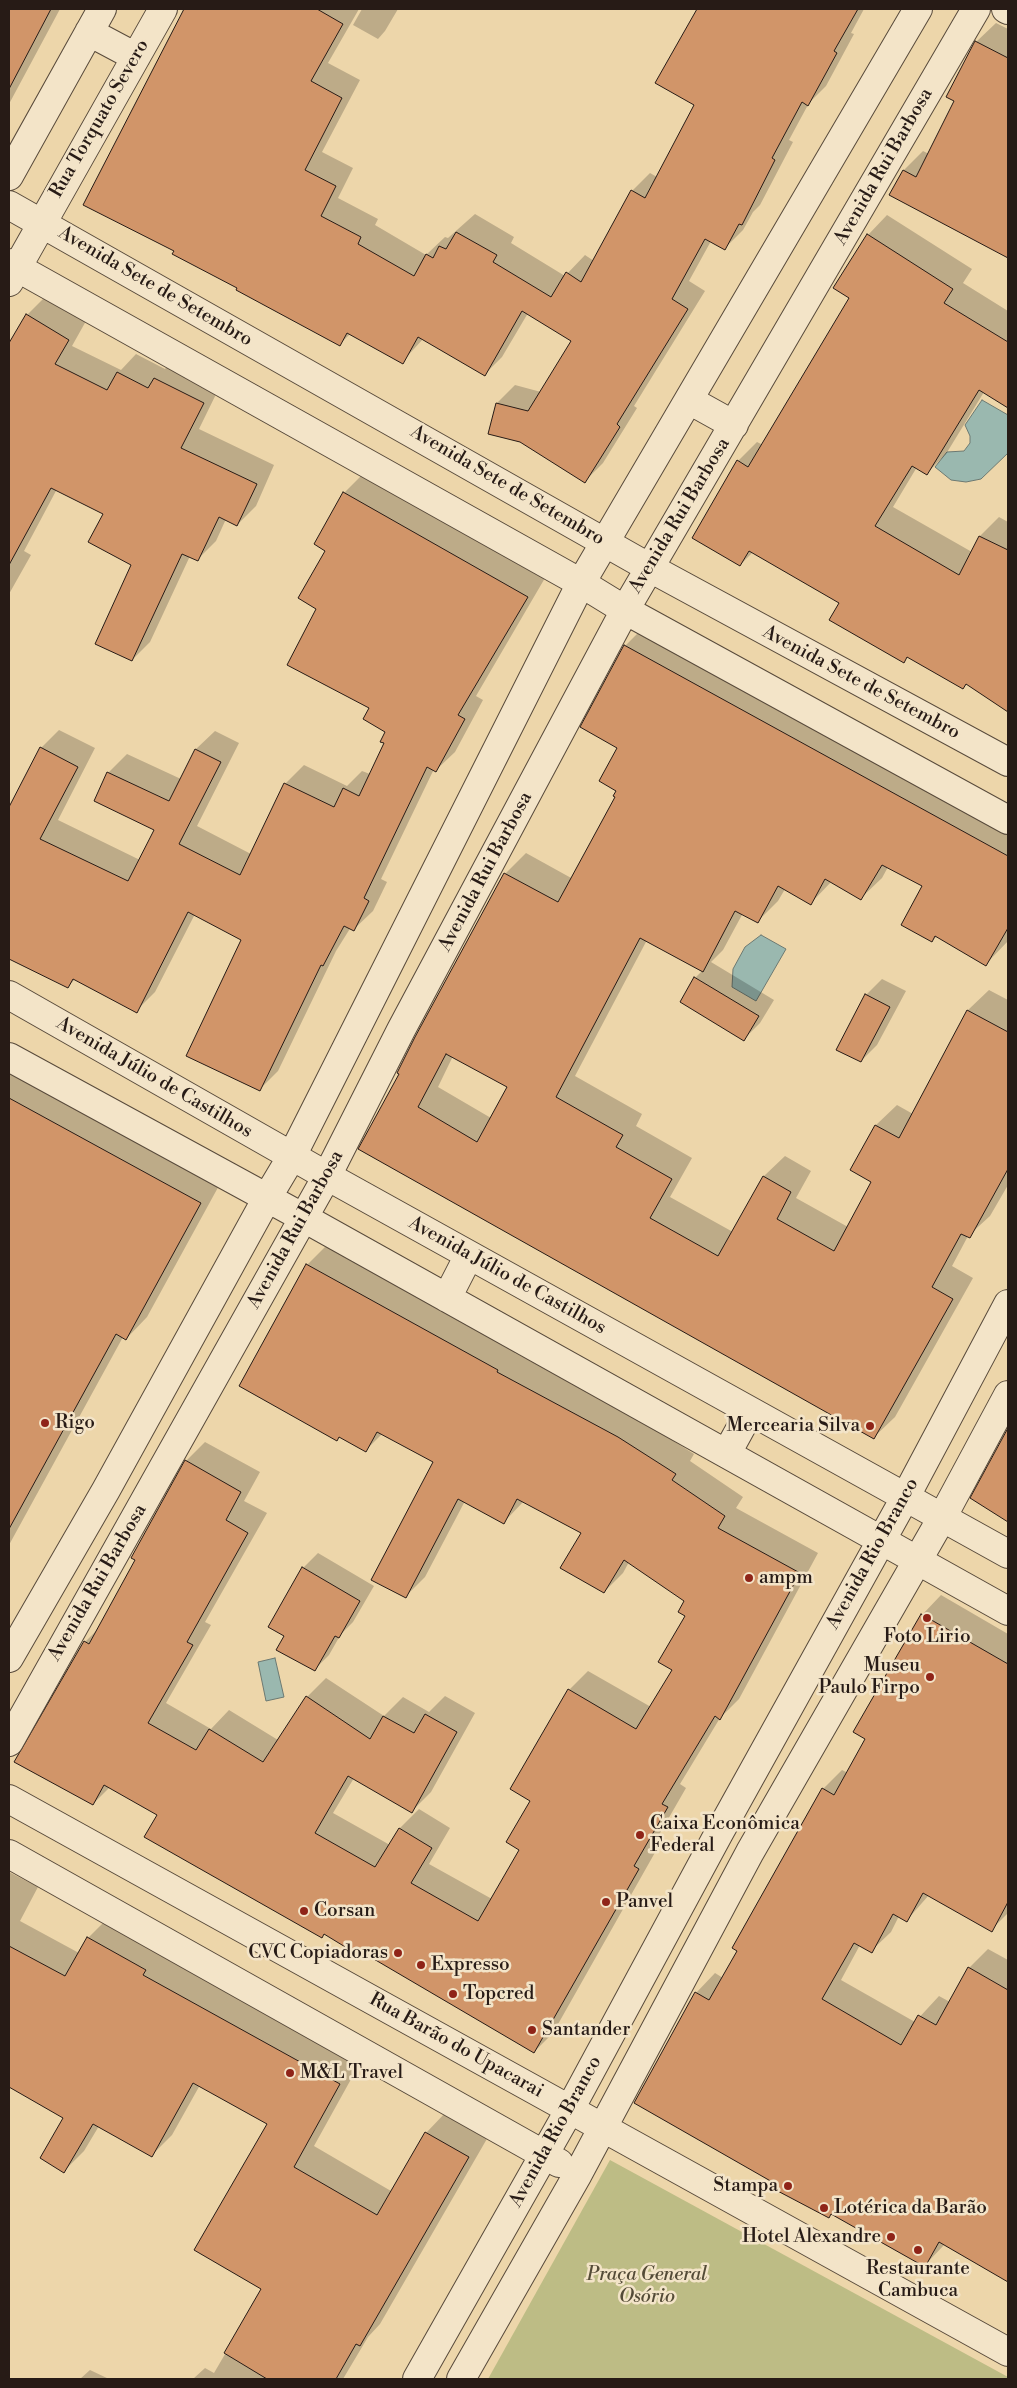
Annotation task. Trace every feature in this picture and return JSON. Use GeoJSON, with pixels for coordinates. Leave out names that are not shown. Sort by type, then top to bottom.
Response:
{"type":"FeatureCollection","features":[{"type":"Feature","properties":{"kind":"street","name":"Rua Torquato Severo"},"geometry":{"type":"LineString","coordinates":[[11,271],[163,9]]}},
{"type":"Feature","properties":{"kind":"street","name":"Avenida Rui Barbosa"},"geometry":{"type":"LineString","coordinates":[[9,1658],[106,1490],[292,1156],[581,582],[918,9]]}},
{"type":"Feature","properties":{"kind":"street","name":"Avenida Rui Barbosa"},"geometry":{"type":"LineString","coordinates":[[9,1742],[327,1176],[401,1030],[625,610],[976,9]]}},
{"type":"Feature","properties":{"kind":"street"},"geometry":{"type":"LineString","coordinates":[[9,176],[95,20],[136,57]]}},
{"type":"Feature","properties":{"kind":"street","name":"Avenida Sete de Setembro"},"geometry":{"type":"LineString","coordinates":[[9,205],[650,568],[1008,762]]}},
{"type":"Feature","properties":{"kind":"street"},"geometry":{"type":"LineString","coordinates":[[11,271],[581,582],[625,610],[1008,820]]}},
{"type":"Feature","properties":{"kind":"street"},"geometry":{"type":"LineString","coordinates":[[689,400],[734,425]]}},
{"type":"Feature","properties":{"kind":"street","name":"Avenida Júlio de Castilhos"},"geometry":{"type":"LineString","coordinates":[[9,995],[327,1176],[943,1516],[1008,1554]]}},
{"type":"Feature","properties":{"kind":"street"},"geometry":{"type":"LineString","coordinates":[[365,1010],[401,1030]]}},
{"type":"Feature","properties":{"kind":"street"},"geometry":{"type":"LineString","coordinates":[[9,1057],[304,1218],[881,1538],[1008,1611]]}},
{"type":"Feature","properties":{"kind":"street"},"geometry":{"type":"LineString","coordinates":[[447,1298],[469,1255]]}},
{"type":"Feature","properties":{"kind":"street","name":"Avenida Rio Branco"},"geometry":{"type":"LineString","coordinates":[[418,2379],[570,2109],[719,1833],[906,1496],[1008,1304]]}},
{"type":"Feature","properties":{"kind":"street","name":"Avenida Rio Branco"},"geometry":{"type":"LineString","coordinates":[[461,2379],[578,2174],[750,1852],[943,1516],[1008,1395]]}},
{"type":"Feature","properties":{"kind":"street"},"geometry":{"type":"LineString","coordinates":[[727,1453],[750,1411]]}},
{"type":"Feature","properties":{"kind":"street"},"geometry":{"type":"LineString","coordinates":[[106,1490],[140,1510]]}},
{"type":"Feature","properties":{"kind":"street","name":"Rua Barão do Upacarai"},"geometry":{"type":"LineString","coordinates":[[9,1799],[1008,2352]]}},
{"type":"Feature","properties":{"kind":"street"},"geometry":{"type":"LineString","coordinates":[[719,1833],[750,1852]]}},
{"type":"Feature","properties":{"kind":"street"},"geometry":{"type":"LineString","coordinates":[[9,1854],[578,2174]]}},
{"type":"Feature","properties":{"kind":"green space","name":"Praça General Osório"},"geometry":{"type":"Polygon","coordinates":[[[610,2160],[1008,2377],[1008,2379],[488,2379],[610,2160]]]}},
{"type":"Feature","properties":{"kind":"water"},"geometry":{"type":"Polygon","coordinates":[[[982,400],[1008,415],[1008,453],[981,479],[966,482],[951,480],[935,467],[947,452],[964,451],[970,443],[970,436],[965,425],[982,400]]]}},
{"type":"Feature","properties":{"kind":"water"},"geometry":{"type":"Polygon","coordinates":[[[761,935],[786,949],[756,1001],[732,987],[733,969],[745,947],[761,935]]]}},
{"type":"Feature","properties":{"kind":"water"},"geometry":{"type":"Polygon","coordinates":[[[275,1658],[284,1697],[266,1701],[258,1662],[275,1658]]]}},
{"type":"Feature","properties":{"kind":"building"},"geometry":{"type":"Polygon","coordinates":[[[9,9],[51,9],[9,89],[9,9]]]}},
{"type":"Feature","properties":{"kind":"building"},"geometry":{"type":"Polygon","coordinates":[[[184,9],[317,9],[343,24],[311,81],[342,98],[305,170],[336,186],[321,216],[361,237],[358,244],[414,276],[426,254],[433,258],[439,246],[446,249],[456,232],[497,255],[493,262],[551,297],[566,272],[581,282],[631,190],[645,198],[694,105],[655,83],[697,9],[858,9],[834,51],[837,53],[808,106],[802,102],[772,158],[775,160],[742,225],[739,224],[725,250],[705,239],[672,299],[688,309],[617,424],[620,427],[585,483],[520,442],[488,434],[496,403],[528,411],[571,341],[522,311],[485,376],[418,337],[403,364],[347,333],[340,346],[172,254],[174,251],[83,205],[184,9]]]}},
{"type":"Feature","properties":{"kind":"building"},"geometry":{"type":"Polygon","coordinates":[[[975,41],[1008,58],[1008,258],[889,195],[903,170],[916,177],[954,101],[946,97],[975,41]]]}},
{"type":"Feature","properties":{"kind":"building"},"geometry":{"type":"Polygon","coordinates":[[[867,234],[953,289],[944,303],[1008,342],[1008,408],[979,390],[927,475],[912,466],[875,526],[959,575],[979,536],[1008,550],[1008,712],[966,684],[963,689],[907,657],[904,663],[829,620],[839,603],[749,551],[740,566],[692,538],[737,460],[748,467],[849,298],[833,288],[867,234]]]}},
{"type":"Feature","properties":{"kind":"building"},"geometry":{"type":"Polygon","coordinates":[[[26,314],[69,340],[55,364],[107,390],[117,372],[148,388],[154,378],[204,403],[181,448],[257,484],[237,526],[219,517],[198,561],[182,554],[132,661],[95,644],[131,565],[88,542],[103,514],[51,488],[9,565],[9,343],[26,314]]]}},
{"type":"Feature","properties":{"kind":"building"},"geometry":{"type":"Polygon","coordinates":[[[343,492],[528,597],[458,715],[465,719],[436,772],[427,767],[364,898],[369,901],[354,931],[344,926],[323,966],[321,965],[260,1091],[186,1056],[241,940],[188,912],[137,1013],[73,979],[68,988],[9,959],[9,807],[40,747],[78,767],[40,839],[128,881],[154,830],[94,801],[107,772],[169,801],[195,749],[221,762],[179,844],[240,875],[284,783],[334,807],[343,788],[359,796],[384,743],[380,742],[385,732],[363,719],[369,708],[287,665],[316,609],[298,598],[325,551],[314,544],[343,492]]]}},
{"type":"Feature","properties":{"kind":"building"},"geometry":{"type":"Polygon","coordinates":[[[624,645],[1008,856],[1008,928],[986,966],[935,936],[932,942],[901,925],[922,886],[882,865],[861,900],[825,879],[811,905],[778,886],[758,923],[735,911],[703,972],[640,938],[556,1097],[623,1135],[616,1147],[672,1179],[650,1218],[718,1256],[763,1176],[791,1192],[777,1219],[834,1251],[871,1182],[850,1170],[875,1125],[899,1138],[967,1010],[1008,1032],[1008,1169],[970,1238],[961,1234],[932,1287],[953,1299],[874,1439],[358,1149],[399,1074],[397,1073],[415,1037],[504,873],[558,902],[615,797],[613,796],[616,791],[599,781],[617,748],[580,727],[624,645]],[[446,1054],[418,1107],[477,1142],[507,1087],[446,1054]]]}},
{"type":"Feature","properties":{"kind":"building"},"geometry":{"type":"Polygon","coordinates":[[[694,977],[759,1016],[744,1041],[680,1002],[694,977]]]}},
{"type":"Feature","properties":{"kind":"building"},"geometry":{"type":"Polygon","coordinates":[[[865,994],[890,1007],[861,1062],[836,1050],[865,994]]]}},
{"type":"Feature","properties":{"kind":"building"},"geometry":{"type":"Polygon","coordinates":[[[9,1098],[201,1203],[126,1340],[116,1334],[9,1529],[9,1098]]]}},
{"type":"Feature","properties":{"kind":"building"},"geometry":{"type":"Polygon","coordinates":[[[306,1264],[498,1370],[497,1372],[618,1437],[676,1474],[672,1480],[725,1516],[718,1528],[800,1573],[720,1720],[715,1716],[662,1804],[668,1807],[634,1866],[639,1869],[534,2053],[367,1955],[365,1959],[324,1934],[322,1938],[144,1837],[157,1815],[104,1785],[93,1805],[14,1762],[84,1641],[89,1644],[135,1560],[131,1558],[185,1460],[241,1492],[226,1520],[248,1533],[187,1642],[193,1645],[148,1723],[196,1750],[209,1729],[263,1762],[306,1696],[370,1739],[383,1716],[414,1733],[425,1714],[457,1732],[412,1813],[348,1776],[315,1833],[375,1867],[399,1828],[432,1848],[411,1883],[478,1921],[519,1850],[506,1842],[530,1801],[510,1789],[568,1689],[636,1729],[672,1670],[658,1662],[685,1616],[678,1612],[684,1601],[624,1560],[604,1593],[560,1568],[581,1533],[517,1499],[504,1524],[458,1499],[406,1598],[371,1580],[433,1462],[377,1432],[366,1452],[339,1437],[337,1441],[239,1386],[306,1264]]]}},
{"type":"Feature","properties":{"kind":"building"},"geometry":{"type":"Polygon","coordinates":[[[1008,1428],[1008,1522],[970,1498],[1008,1428]]]}},
{"type":"Feature","properties":{"kind":"building"},"geometry":{"type":"Polygon","coordinates":[[[302,1567],[360,1601],[339,1638],[335,1636],[315,1671],[276,1650],[284,1636],[268,1627],[302,1567]]]}},
{"type":"Feature","properties":{"kind":"building"},"geometry":{"type":"Polygon","coordinates":[[[921,1614],[1008,1664],[1008,1902],[992,1932],[923,1893],[907,1922],[893,1914],[872,1953],[854,1943],[822,1999],[901,2045],[918,2015],[936,2025],[968,1967],[1008,1990],[1008,2282],[939,2242],[925,2267],[831,2214],[829,2218],[772,2188],[774,2183],[634,2103],[695,1992],[709,2000],[737,1951],[732,1948],[822,1788],[834,1795],[865,1739],[853,1732],[921,1614]]]}},
{"type":"Feature","properties":{"kind":"building"},"geometry":{"type":"Polygon","coordinates":[[[87,1937],[146,1970],[143,1975],[340,2084],[294,2167],[377,2215],[425,2132],[469,2157],[360,2346],[356,2344],[336,2379],[267,2379],[224,2353],[261,2289],[194,2250],[267,2124],[193,2083],[152,2157],[93,2124],[64,2173],[40,2158],[63,2118],[9,2087],[9,1946],[65,1976],[87,1937]]]}},
{"type":"Feature","properties":{"kind":"place","name":"Rigo"},"geometry":{"type":"Point","coordinates":[45,1423]}},
{"type":"Feature","properties":{"kind":"place","name":"Mercearia Silva"},"geometry":{"type":"Point","coordinates":[870,1426]}},
{"type":"Feature","properties":{"kind":"place","name":"ampm"},"geometry":{"type":"Point","coordinates":[749,1578]}},
{"type":"Feature","properties":{"kind":"place","name":"Foto Lirio"},"geometry":{"type":"Point","coordinates":[927,1618]}},
{"type":"Feature","properties":{"kind":"place","name":"Museu Paulo Firpo"},"geometry":{"type":"Point","coordinates":[930,1677]}},
{"type":"Feature","properties":{"kind":"place","name":"Caixa Econômica Federal"},"geometry":{"type":"Point","coordinates":[640,1835]}},
{"type":"Feature","properties":{"kind":"place","name":"Panvel"},"geometry":{"type":"Point","coordinates":[606,1902]}},
{"type":"Feature","properties":{"kind":"place","name":"Corsan"},"geometry":{"type":"Point","coordinates":[304,1911]}},
{"type":"Feature","properties":{"kind":"place","name":"CVC Copiadoras"},"geometry":{"type":"Point","coordinates":[398,1953]}},
{"type":"Feature","properties":{"kind":"place","name":"Expresso"},"geometry":{"type":"Point","coordinates":[421,1965]}},
{"type":"Feature","properties":{"kind":"place","name":"Topcred"},"geometry":{"type":"Point","coordinates":[453,1994]}},
{"type":"Feature","properties":{"kind":"place","name":"Santander"},"geometry":{"type":"Point","coordinates":[532,2030]}},
{"type":"Feature","properties":{"kind":"place","name":"M&L Travel"},"geometry":{"type":"Point","coordinates":[290,2073]}},
{"type":"Feature","properties":{"kind":"place","name":"Stampa"},"geometry":{"type":"Point","coordinates":[788,2186]}},
{"type":"Feature","properties":{"kind":"place","name":"Lotérica da Barão"},"geometry":{"type":"Point","coordinates":[824,2208]}},
{"type":"Feature","properties":{"kind":"place","name":"Hotel Alexandre"},"geometry":{"type":"Point","coordinates":[891,2237]}},
{"type":"Feature","properties":{"kind":"place","name":"Restaurante Cambuca"},"geometry":{"type":"Point","coordinates":[918,2250]}}]}
